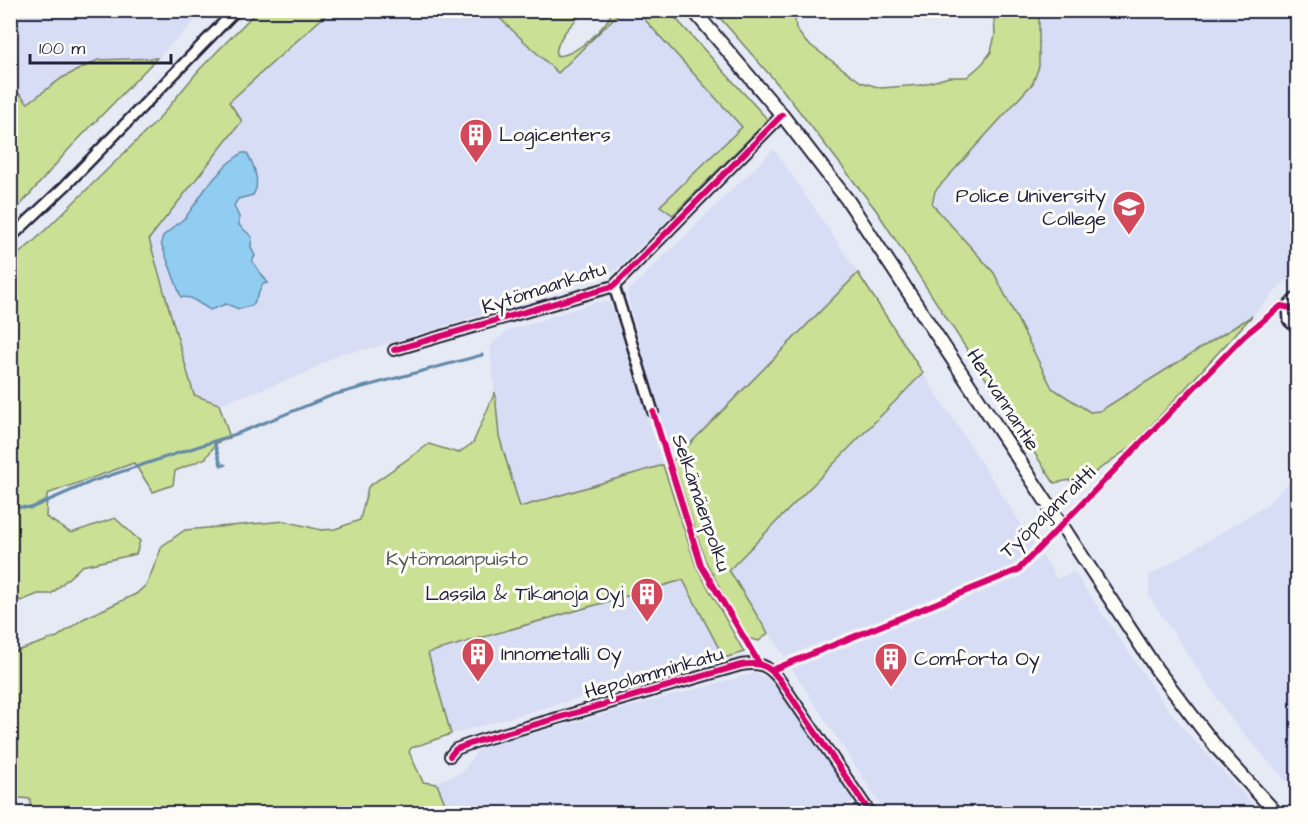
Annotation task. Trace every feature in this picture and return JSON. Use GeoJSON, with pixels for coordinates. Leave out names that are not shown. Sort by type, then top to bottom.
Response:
{"type":"FeatureCollection","features":[{"type":"Feature","properties":{"kind":"main road","name":"Hervannantie"},"geometry":{"type":"LineString","coordinates":[[693,10],[782,115],[833,180],[884,252],[1157,670],[1217,748],[1277,813]]}},
{"type":"Feature","properties":{"kind":"street"},"geometry":{"type":"LineString","coordinates":[[10,238],[236,10]]}},
{"type":"Feature","properties":{"kind":"street","name":"Kytömaankatu"},"geometry":{"type":"LineString","coordinates":[[394,350],[614,286],[782,115]]}},
{"type":"Feature","properties":{"kind":"street"},"geometry":{"type":"LineString","coordinates":[[614,286],[653,412]]}},
{"type":"Feature","properties":{"kind":"street"},"geometry":{"type":"LineString","coordinates":[[1298,296],[1288,306],[1290,321],[1298,329]]}},
{"type":"Feature","properties":{"kind":"street","name":"Hepolamminkatu"},"geometry":{"type":"LineString","coordinates":[[450,756],[456,749],[478,741],[741,665],[759,663],[772,670],[779,679],[871,813]]}},
{"type":"Feature","properties":{"kind":"shaded area"},"geometry":{"type":"Polygon","coordinates":[[[11,11],[205,11],[157,58],[98,60],[62,78],[28,103],[11,85],[11,11]]]}},
{"type":"Feature","properties":{"kind":"shaded area"},"geometry":{"type":"Polygon","coordinates":[[[330,11],[492,11],[558,73],[621,11],[637,11],[743,127],[660,205],[673,215],[610,275],[376,347],[339,354],[302,375],[219,404],[194,395],[149,239],[242,121],[229,102],[330,11]]]}},
{"type":"Feature","properties":{"kind":"shaded area","name":"Police University College"},"geometry":{"type":"Polygon","coordinates":[[[1039,11],[1297,11],[1297,269],[1252,316],[1100,411],[1090,412],[1052,388],[994,273],[932,204],[935,191],[1039,66],[1039,11]]]}},
{"type":"Feature","properties":{"kind":"shaded area"},"geometry":{"type":"Polygon","coordinates":[[[774,149],[858,273],[673,461],[627,296],[628,291],[774,149]]]}},
{"type":"Feature","properties":{"kind":"shaded area"},"geometry":{"type":"Polygon","coordinates":[[[597,302],[606,302],[611,305],[663,465],[519,507],[499,436],[490,346],[507,331],[597,302]]]}},
{"type":"Feature","properties":{"kind":"shaded area"},"geometry":{"type":"Polygon","coordinates":[[[923,373],[1034,544],[1012,566],[785,657],[729,571],[923,373]]]}},
{"type":"Feature","properties":{"kind":"shaded area"},"geometry":{"type":"Polygon","coordinates":[[[1297,474],[1297,783],[1286,781],[1232,720],[1149,596],[1149,576],[1267,505],[1297,474]]]}},
{"type":"Feature","properties":{"kind":"shaded area"},"geometry":{"type":"Polygon","coordinates":[[[1042,555],[1057,579],[1074,572],[1164,704],[1187,733],[1261,813],[886,813],[792,669],[1020,577],[1042,555]]]}},
{"type":"Feature","properties":{"kind":"shaded area"},"geometry":{"type":"Polygon","coordinates":[[[684,580],[724,658],[451,734],[428,653],[684,580]]]}},
{"type":"Feature","properties":{"kind":"shaded area"},"geometry":{"type":"Polygon","coordinates":[[[754,673],[772,679],[854,801],[831,814],[449,814],[434,783],[463,772],[476,752],[486,747],[754,673]]]}},
{"type":"Feature","properties":{"kind":"green space"},"geometry":{"type":"Polygon","coordinates":[[[257,11],[330,11],[229,102],[242,121],[149,239],[194,395],[219,404],[230,438],[216,443],[206,458],[175,471],[173,485],[153,492],[134,463],[47,494],[46,517],[71,533],[115,518],[140,541],[136,554],[82,566],[51,594],[38,594],[21,601],[10,594],[11,260],[33,242],[156,122],[199,70],[257,11]]]}},
{"type":"Feature","properties":{"kind":"green space"},"geometry":{"type":"Polygon","coordinates":[[[492,11],[529,11],[541,18],[548,16],[549,11],[585,11],[566,30],[559,42],[556,55],[563,55],[580,47],[597,33],[612,11],[621,11],[558,73],[492,11]]]}},
{"type":"Feature","properties":{"kind":"green space"},"geometry":{"type":"Polygon","coordinates":[[[637,11],[669,11],[768,120],[673,215],[660,206],[742,127],[637,11]]]}},
{"type":"Feature","properties":{"kind":"green space"},"geometry":{"type":"Polygon","coordinates":[[[714,11],[794,11],[796,29],[806,42],[861,82],[881,88],[921,85],[949,77],[967,77],[982,64],[991,52],[995,35],[994,16],[990,11],[1039,11],[1039,66],[1033,83],[935,191],[932,204],[994,273],[1052,388],[1090,412],[1100,411],[1252,316],[1132,446],[1088,477],[1054,483],[876,210],[782,89],[714,11]]]}},
{"type":"Feature","properties":{"kind":"green space"},"geometry":{"type":"Polygon","coordinates":[[[157,58],[69,149],[11,216],[11,85],[28,103],[62,78],[98,60],[157,58]]]}},
{"type":"Feature","properties":{"kind":"green space"},"geometry":{"type":"Polygon","coordinates":[[[858,273],[923,373],[729,570],[768,633],[759,641],[747,638],[705,560],[673,461],[858,273]]]}},
{"type":"Feature","properties":{"kind":"green space","name":"Kytömaanpuisto"},"geometry":{"type":"Polygon","coordinates":[[[495,392],[499,436],[520,507],[663,465],[696,566],[744,652],[724,658],[683,580],[428,653],[451,734],[411,748],[409,752],[423,782],[437,784],[449,813],[28,814],[31,810],[30,799],[11,797],[11,653],[57,637],[83,619],[136,594],[147,584],[162,546],[185,530],[285,521],[321,530],[335,529],[360,520],[368,487],[429,444],[458,453],[473,443],[495,392]]]}},
{"type":"Feature","properties":{"kind":"water"},"geometry":{"type":"Polygon","coordinates":[[[242,153],[247,153],[252,163],[256,174],[256,185],[253,195],[238,199],[234,206],[239,217],[239,225],[252,237],[251,247],[255,256],[252,261],[268,283],[263,284],[253,305],[239,309],[226,304],[210,310],[191,298],[181,297],[161,243],[163,236],[186,217],[206,188],[227,164],[242,153]]]}},
{"type":"Feature","properties":{"kind":"waterway"},"geometry":{"type":"LineString","coordinates":[[10,506],[31,508],[93,481],[236,434],[333,395],[482,355]]}},
{"type":"Feature","properties":{"kind":"waterway"},"geometry":{"type":"LineString","coordinates":[[214,441],[221,465],[225,465]]}},
{"type":"Feature","properties":{"kind":"cycle path"},"geometry":{"type":"LineString","coordinates":[[394,350],[614,286],[782,115]]}},
{"type":"Feature","properties":{"kind":"cycle path","name":"Työpajanraitti"},"geometry":{"type":"LineString","coordinates":[[772,670],[1018,570],[1244,336],[1281,306],[1296,309]]}},
{"type":"Feature","properties":{"kind":"cycle path","name":"Selkämäenpolku"},"geometry":{"type":"LineString","coordinates":[[653,412],[701,565],[759,663]]}},
{"type":"Feature","properties":{"kind":"cycle path"},"geometry":{"type":"LineString","coordinates":[[450,756],[456,749],[478,741],[741,665],[758,664],[771,670],[779,679],[871,814]]}},
{"type":"Feature","properties":{"kind":"place","name":"Logicenters"},"geometry":{"type":"Point","coordinates":[476,164]}},
{"type":"Feature","properties":{"kind":"place","name":"Police University College"},"geometry":{"type":"Point","coordinates":[1129,236]}},
{"type":"Feature","properties":{"kind":"place","name":"Lassila & Tikanoja Oyj"},"geometry":{"type":"Point","coordinates":[647,623]}},
{"type":"Feature","properties":{"kind":"place","name":"Innometalli Oy"},"geometry":{"type":"Point","coordinates":[478,683]}},
{"type":"Feature","properties":{"kind":"place","name":"Comforta Oy"},"geometry":{"type":"Point","coordinates":[891,688]}}]}
